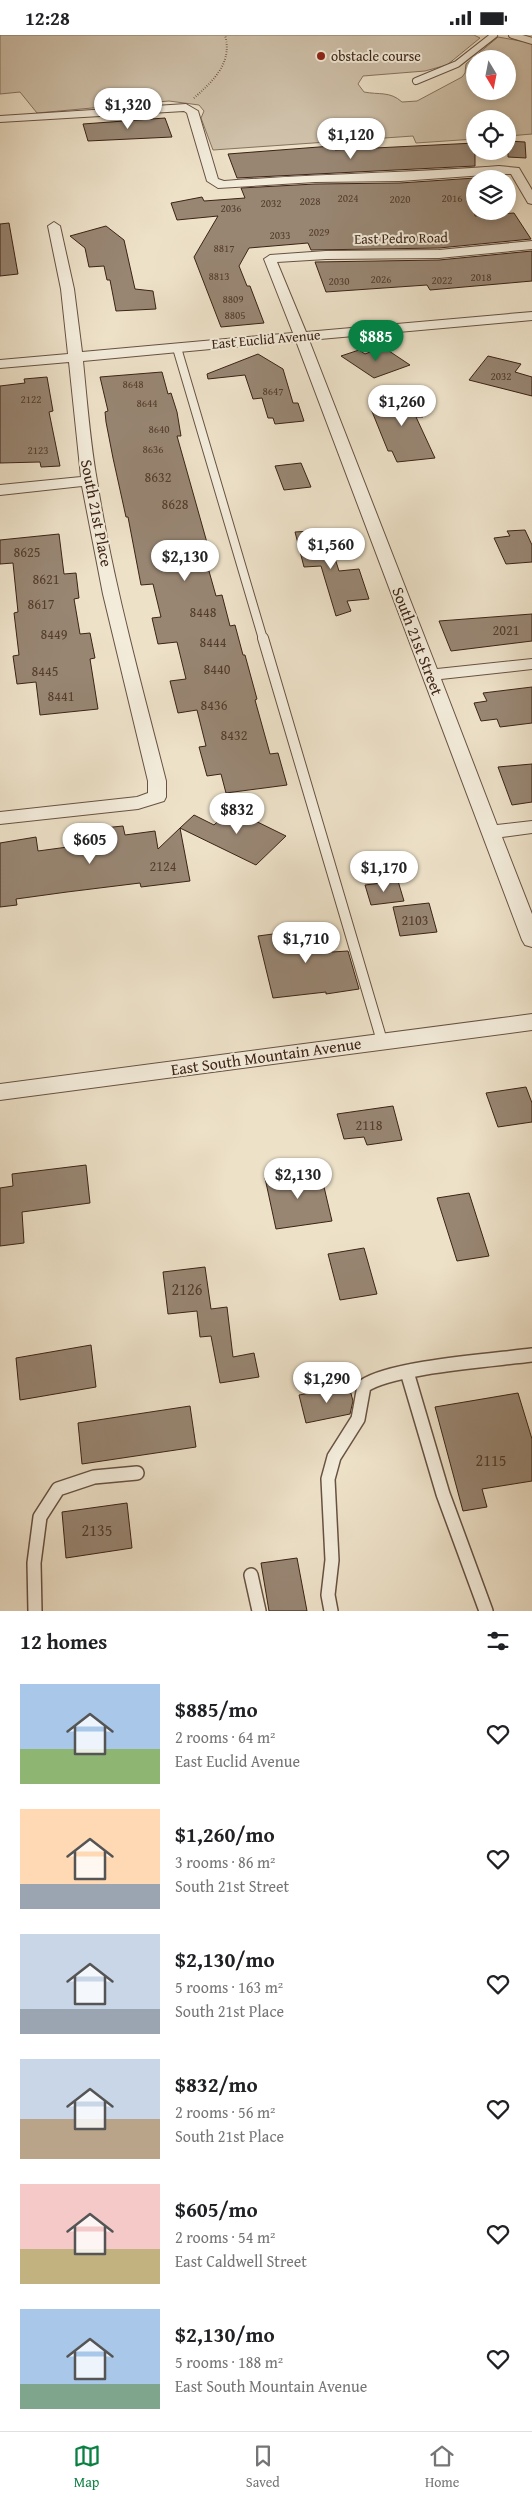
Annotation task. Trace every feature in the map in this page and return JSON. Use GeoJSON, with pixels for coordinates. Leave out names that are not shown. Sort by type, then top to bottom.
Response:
{"type":"FeatureCollection","features":[{"type":"Feature","properties":{"kind":"street"},"geometry":{"type":"LineString","coordinates":[[0,119],[186,107],[192,111],[213,181],[222,185],[315,178],[409,177],[466,173]]}},
{"type":"Feature","properties":{"kind":"street"},"geometry":{"type":"LineString","coordinates":[[516,173],[532,200]]}},
{"type":"Feature","properties":{"kind":"street","name":"South 21st Place"},"geometry":{"type":"LineString","coordinates":[[0,819],[138,803],[157,797],[157,781],[124,650],[89,481],[65,264],[54,226]]}},
{"type":"Feature","properties":{"kind":"street","name":"East Pedro Road"},"geometry":{"type":"LineString","coordinates":[[270,259],[318,255],[439,253],[532,245]]}},
{"type":"Feature","properties":{"kind":"street","name":"South 21st Street"},"geometry":{"type":"LineString","coordinates":[[270,259],[532,940]]}},
{"type":"Feature","properties":{"kind":"street","name":"East Euclid Avenue"},"geometry":{"type":"LineString","coordinates":[[0,364],[532,316]]}},
{"type":"Feature","properties":{"kind":"street"},"geometry":{"type":"LineString","coordinates":[[0,490],[89,481]]}},
{"type":"Feature","properties":{"kind":"street"},"geometry":{"type":"LineString","coordinates":[[431,675],[532,664]]}},
{"type":"Feature","properties":{"kind":"street"},"geometry":{"type":"LineString","coordinates":[[492,832],[532,827]]}},
{"type":"Feature","properties":{"kind":"street","name":"East South Mountain Avenue"},"geometry":{"type":"LineString","coordinates":[[0,1092],[532,1022]]}},
{"type":"Feature","properties":{"kind":"lane"},"geometry":{"type":"LineString","coordinates":[[416,81],[457,64],[494,35]]}},
{"type":"Feature","properties":{"kind":"lane"},"geometry":{"type":"LineString","coordinates":[[512,35],[532,41]]}},
{"type":"Feature","properties":{"kind":"lane"},"geometry":{"type":"LineString","coordinates":[[177,348],[382,1041]]}},
{"type":"Feature","properties":{"kind":"lane"},"geometry":{"type":"LineString","coordinates":[[331,1611],[328,1595],[332,1560],[328,1479],[334,1457],[358,1419],[364,1386],[374,1379],[407,1372],[532,1355]]}},
{"type":"Feature","properties":{"kind":"lane"},"geometry":{"type":"LineString","coordinates":[[407,1372],[443,1494],[486,1611]]}},
{"type":"Feature","properties":{"kind":"lane"},"geometry":{"type":"LineString","coordinates":[[35,1611],[34,1563],[40,1517],[58,1489],[94,1477],[137,1473]]}},
{"type":"Feature","properties":{"kind":"lane"},"geometry":{"type":"LineString","coordinates":[[251,1575],[259,1611]]}},
{"type":"Feature","properties":{"kind":"path"},"geometry":{"type":"LineString","coordinates":[[186,107],[211,82],[227,61],[229,52],[225,35]]}},
{"type":"Feature","properties":{"kind":"shaded area"},"geometry":{"type":"Polygon","coordinates":[[[0,35],[474,35],[480,38],[447,65],[425,71],[363,76],[358,84],[364,92],[393,96],[402,102],[417,101],[462,77],[465,73],[466,64],[466,100],[516,100],[516,50],[483,50],[498,37],[532,43],[532,134],[516,135],[516,110],[466,110],[466,140],[416,143],[413,136],[213,150],[201,118],[204,111],[199,105],[169,101],[37,113],[20,92],[0,94],[0,35]]]}},
{"type":"Feature","properties":{"kind":"building"},"geometry":{"type":"Polygon","coordinates":[[[165,118],[172,137],[88,141],[83,124],[165,118]]]}},
{"type":"Feature","properties":{"kind":"building"},"geometry":{"type":"Polygon","coordinates":[[[516,141],[525,142],[526,158],[516,157],[516,141]]]}},
{"type":"Feature","properties":{"kind":"building"},"geometry":{"type":"Polygon","coordinates":[[[466,143],[466,160],[475,160],[475,166],[237,178],[228,154],[332,146],[335,150],[466,143]]]}},
{"type":"Feature","properties":{"kind":"building"},"geometry":{"type":"Polygon","coordinates":[[[466,179],[466,220],[516,220],[516,216],[531,239],[439,248],[311,250],[308,243],[249,248],[239,266],[247,286],[250,286],[264,323],[221,327],[194,257],[218,216],[177,220],[171,203],[202,197],[204,201],[245,198],[241,188],[315,184],[400,183],[466,179]]]}},
{"type":"Feature","properties":{"kind":"building"},"geometry":{"type":"Polygon","coordinates":[[[9,223],[18,274],[0,276],[0,224],[9,223]]]}},
{"type":"Feature","properties":{"kind":"building"},"geometry":{"type":"Polygon","coordinates":[[[106,226],[124,240],[135,289],[153,291],[156,309],[116,311],[110,280],[107,280],[104,266],[89,267],[85,248],[70,236],[106,226]]]}},
{"type":"Feature","properties":{"kind":"building"},"geometry":{"type":"Polygon","coordinates":[[[532,251],[532,281],[430,290],[427,285],[326,292],[315,262],[439,260],[532,251]]]}},
{"type":"Feature","properties":{"kind":"building"},"geometry":{"type":"Polygon","coordinates":[[[383,347],[410,365],[374,378],[341,356],[359,350],[365,354],[383,347]]]}},
{"type":"Feature","properties":{"kind":"building"},"geometry":{"type":"Polygon","coordinates":[[[258,354],[283,369],[293,403],[298,403],[304,421],[275,424],[273,418],[268,418],[262,398],[253,399],[245,375],[208,379],[207,374],[258,354]]]}},
{"type":"Feature","properties":{"kind":"building"},"geometry":{"type":"Polygon","coordinates":[[[488,356],[521,364],[515,372],[532,377],[532,396],[469,380],[488,356]]]}},
{"type":"Feature","properties":{"kind":"building"},"geometry":{"type":"Polygon","coordinates":[[[162,372],[168,394],[171,393],[177,412],[181,436],[177,436],[213,564],[207,564],[216,596],[222,595],[230,626],[235,625],[257,699],[255,700],[270,754],[278,753],[287,785],[226,793],[221,774],[207,776],[199,747],[206,746],[197,710],[178,713],[170,681],[186,679],[177,642],[158,644],[152,618],[161,617],[153,584],[141,585],[128,517],[126,517],[113,458],[106,422],[105,412],[108,411],[100,377],[162,372]]]}},
{"type":"Feature","properties":{"kind":"building"},"geometry":{"type":"Polygon","coordinates":[[[47,377],[53,411],[49,412],[60,466],[41,467],[40,462],[0,463],[0,386],[25,383],[24,379],[47,377]]]}},
{"type":"Feature","properties":{"kind":"building"},"geometry":{"type":"Polygon","coordinates":[[[412,393],[423,417],[416,417],[435,458],[397,462],[392,451],[388,451],[371,409],[376,408],[372,397],[412,393]]]}},
{"type":"Feature","properties":{"kind":"building"},"geometry":{"type":"Polygon","coordinates":[[[301,463],[311,487],[284,490],[275,466],[301,463]]]}},
{"type":"Feature","properties":{"kind":"building"},"geometry":{"type":"Polygon","coordinates":[[[326,530],[339,571],[359,569],[369,599],[347,601],[351,611],[336,616],[321,566],[304,567],[295,532],[326,530]]]}},
{"type":"Feature","properties":{"kind":"building"},"geometry":{"type":"Polygon","coordinates":[[[525,530],[532,545],[532,562],[506,564],[494,538],[510,536],[507,531],[525,530]]]}},
{"type":"Feature","properties":{"kind":"building"},"geometry":{"type":"Polygon","coordinates":[[[59,534],[64,574],[76,573],[79,598],[74,599],[80,634],[90,633],[95,658],[90,659],[98,709],[40,715],[36,682],[17,684],[13,656],[19,655],[14,613],[18,612],[13,563],[0,564],[0,540],[59,534]]]}},
{"type":"Feature","properties":{"kind":"building"},"geometry":{"type":"Polygon","coordinates":[[[532,614],[532,641],[451,651],[439,621],[532,614]]]}},
{"type":"Feature","properties":{"kind":"building"},"geometry":{"type":"Polygon","coordinates":[[[532,687],[532,723],[500,727],[497,719],[481,721],[474,703],[487,701],[483,693],[532,687]]]}},
{"type":"Feature","properties":{"kind":"building"},"geometry":{"type":"Polygon","coordinates":[[[532,764],[532,802],[512,805],[498,767],[532,764]]]}},
{"type":"Feature","properties":{"kind":"building"},"geometry":{"type":"Polygon","coordinates":[[[231,809],[286,836],[256,865],[180,828],[194,815],[214,825],[231,809]]]}},
{"type":"Feature","properties":{"kind":"building"},"geometry":{"type":"Polygon","coordinates":[[[123,826],[125,835],[155,831],[158,849],[180,828],[190,881],[141,887],[140,883],[67,892],[16,899],[17,905],[0,907],[0,843],[36,837],[38,851],[75,846],[74,841],[104,838],[103,828],[123,826]]]}},
{"type":"Feature","properties":{"kind":"building"},"geometry":{"type":"Polygon","coordinates":[[[398,881],[404,901],[371,905],[365,885],[398,881]]]}},
{"type":"Feature","properties":{"kind":"building"},"geometry":{"type":"Polygon","coordinates":[[[429,903],[437,932],[400,936],[393,907],[429,903]]]}},
{"type":"Feature","properties":{"kind":"building"},"geometry":{"type":"Polygon","coordinates":[[[326,927],[332,952],[348,951],[359,989],[326,994],[326,992],[273,998],[258,936],[326,927]]]}},
{"type":"Feature","properties":{"kind":"building"},"geometry":{"type":"Polygon","coordinates":[[[526,1087],[532,1103],[532,1122],[498,1127],[486,1093],[526,1087]]]}},
{"type":"Feature","properties":{"kind":"building"},"geometry":{"type":"Polygon","coordinates":[[[393,1106],[402,1140],[367,1145],[364,1137],[344,1139],[337,1114],[393,1106]]]}},
{"type":"Feature","properties":{"kind":"building"},"geometry":{"type":"Polygon","coordinates":[[[86,1165],[90,1203],[22,1212],[24,1243],[0,1246],[0,1188],[13,1186],[12,1174],[86,1165]]]}},
{"type":"Feature","properties":{"kind":"building"},"geometry":{"type":"Polygon","coordinates":[[[320,1170],[332,1221],[276,1229],[265,1178],[320,1170]]]}},
{"type":"Feature","properties":{"kind":"building"},"geometry":{"type":"Polygon","coordinates":[[[469,1193],[489,1256],[457,1261],[437,1198],[469,1193]]]}},
{"type":"Feature","properties":{"kind":"building"},"geometry":{"type":"Polygon","coordinates":[[[364,1248],[377,1294],[340,1300],[328,1254],[364,1248]]]}},
{"type":"Feature","properties":{"kind":"building"},"geometry":{"type":"Polygon","coordinates":[[[205,1267],[211,1309],[227,1307],[233,1357],[254,1353],[259,1377],[220,1383],[211,1336],[200,1337],[197,1311],[168,1314],[163,1272],[205,1267]]]}},
{"type":"Feature","properties":{"kind":"building"},"geometry":{"type":"Polygon","coordinates":[[[91,1345],[96,1387],[20,1400],[16,1358],[91,1345]]]}},
{"type":"Feature","properties":{"kind":"building"},"geometry":{"type":"Polygon","coordinates":[[[349,1386],[353,1401],[350,1414],[306,1423],[299,1395],[349,1386]]]}},
{"type":"Feature","properties":{"kind":"building"},"geometry":{"type":"Polygon","coordinates":[[[518,1393],[532,1439],[532,1481],[482,1489],[487,1507],[463,1511],[435,1407],[518,1393]]]}},
{"type":"Feature","properties":{"kind":"building"},"geometry":{"type":"Polygon","coordinates":[[[190,1406],[196,1447],[82,1464],[78,1423],[190,1406]]]}},
{"type":"Feature","properties":{"kind":"building"},"geometry":{"type":"Polygon","coordinates":[[[127,1503],[132,1548],[66,1558],[62,1512],[127,1503]]]}},
{"type":"Feature","properties":{"kind":"building"},"geometry":{"type":"Polygon","coordinates":[[[297,1558],[307,1611],[269,1611],[261,1563],[297,1558]]]}},
{"type":"Feature","properties":{"kind":"place","name":"obstacle course"},"geometry":{"type":"Point","coordinates":[321,56]}}]}
